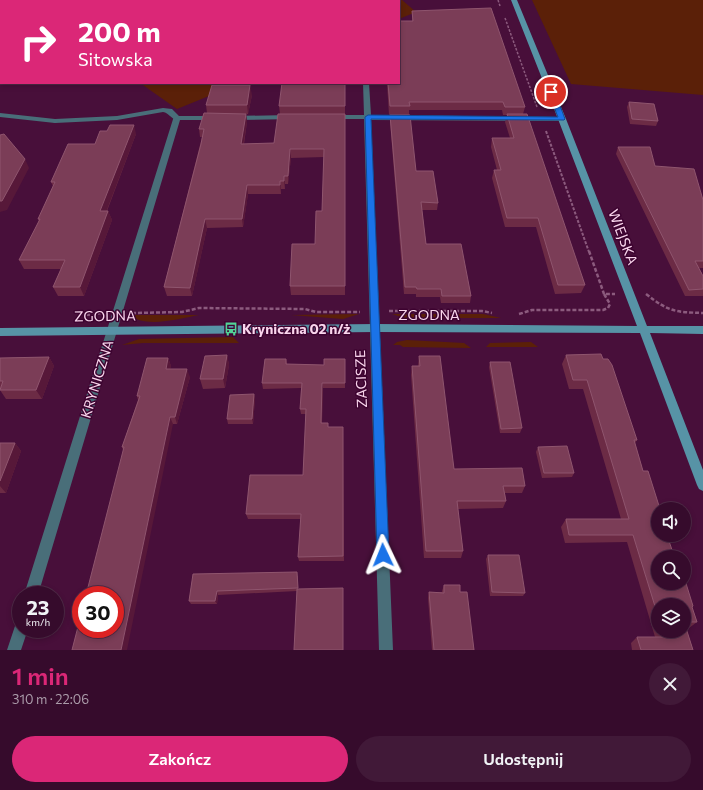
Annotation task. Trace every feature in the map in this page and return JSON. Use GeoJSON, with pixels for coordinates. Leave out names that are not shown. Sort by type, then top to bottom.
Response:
{"type":"FeatureCollection","features":[{"type":"Feature","properties":{"kind":"street","name":"WIEJSKA"},"geometry":{"type":"LineString","coordinates":[[514,0],[562,119],[703,485]]}},
{"type":"Feature","properties":{"kind":"street","name":"ZACISZE"},"geometry":{"type":"LineString","coordinates":[[366,84],[376,328],[386,650]]}},
{"type":"Feature","properties":{"kind":"street"},"geometry":{"type":"LineString","coordinates":[[0,115],[55,121],[117,118],[163,110],[169,111],[177,118],[296,117]]}},
{"type":"Feature","properties":{"kind":"street"},"geometry":{"type":"LineString","coordinates":[[320,117],[562,119]]}},
{"type":"Feature","properties":{"kind":"street","name":"KRYNICZNA"},"geometry":{"type":"LineString","coordinates":[[34,586],[177,118]]}},
{"type":"Feature","properties":{"kind":"street","name":"ZGODNA"},"geometry":{"type":"LineString","coordinates":[[0,332],[376,328],[703,330]]}},
{"type":"Feature","properties":{"kind":"street"},"geometry":{"type":"LineString","coordinates":[[14,650],[18,638]]}},
{"type":"Feature","properties":{"kind":"path"},"geometry":{"type":"LineString","coordinates":[[498,0],[501,7]]}},
{"type":"Feature","properties":{"kind":"path"},"geometry":{"type":"LineString","coordinates":[[504,15],[604,294]]}},
{"type":"Feature","properties":{"kind":"shaded area"},"geometry":{"type":"Polygon","coordinates":[[[400,0],[402,0],[416,12],[400,19],[400,0]]]}},
{"type":"Feature","properties":{"kind":"shaded area"},"geometry":{"type":"Polygon","coordinates":[[[532,0],[703,0],[703,95],[571,84],[532,0]]]}},
{"type":"Feature","properties":{"kind":"shaded area"},"geometry":{"type":"Polygon","coordinates":[[[141,84],[239,84],[177,109],[141,84]]]}},
{"type":"Feature","properties":{"kind":"shaded area"},"geometry":{"type":"Polygon","coordinates":[[[359,314],[343,319],[291,315],[359,314]]]}},
{"type":"Feature","properties":{"kind":"shaded area"},"geometry":{"type":"Polygon","coordinates":[[[392,314],[483,314],[501,318],[404,318],[392,314]]]}},
{"type":"Feature","properties":{"kind":"shaded area"},"geometry":{"type":"Polygon","coordinates":[[[131,315],[199,315],[154,322],[137,319],[131,315]]]}},
{"type":"Feature","properties":{"kind":"shaded area"},"geometry":{"type":"Polygon","coordinates":[[[233,337],[239,343],[143,343],[122,345],[139,339],[233,337]]]}},
{"type":"Feature","properties":{"kind":"shaded area"},"geometry":{"type":"Polygon","coordinates":[[[407,340],[464,343],[471,348],[403,347],[400,345],[393,345],[397,342],[407,340]]]}},
{"type":"Feature","properties":{"kind":"shaded area"},"geometry":{"type":"Polygon","coordinates":[[[531,342],[538,347],[486,347],[490,343],[531,342]]]}},
{"type":"Feature","properties":{"kind":"building"},"geometry":{"type":"Polygon","coordinates":[[[491,8],[525,107],[505,107],[503,102],[409,102],[410,106],[390,106],[388,84],[400,84],[400,21],[413,21],[412,11],[491,8]]]}},
{"type":"Feature","properties":{"kind":"building"},"geometry":{"type":"Polygon","coordinates":[[[282,84],[345,84],[345,106],[279,106],[282,84]]]}},
{"type":"Feature","properties":{"kind":"building"},"geometry":{"type":"Polygon","coordinates":[[[212,85],[250,85],[247,105],[206,105],[212,85]]]}},
{"type":"Feature","properties":{"kind":"building"},"geometry":{"type":"Polygon","coordinates":[[[629,102],[654,104],[658,121],[632,119],[629,102]]]}},
{"type":"Feature","properties":{"kind":"building"},"geometry":{"type":"Polygon","coordinates":[[[204,113],[246,114],[241,144],[274,143],[278,114],[345,114],[345,286],[290,286],[292,244],[315,244],[316,211],[322,211],[324,149],[290,149],[288,176],[284,176],[284,181],[280,181],[280,185],[247,185],[242,219],[205,219],[190,288],[164,287],[201,144],[204,129],[199,129],[204,113]]]}},
{"type":"Feature","properties":{"kind":"building"},"geometry":{"type":"Polygon","coordinates":[[[507,114],[527,114],[585,285],[558,285],[538,218],[507,218],[494,170],[501,170],[492,138],[514,138],[507,114]]]}},
{"type":"Feature","properties":{"kind":"building"},"geometry":{"type":"Polygon","coordinates":[[[390,115],[410,115],[416,171],[433,171],[438,203],[421,202],[426,244],[461,244],[471,296],[442,296],[441,289],[417,289],[416,287],[405,287],[390,115]]]}},
{"type":"Feature","properties":{"kind":"building"},"geometry":{"type":"Polygon","coordinates":[[[110,125],[134,125],[100,211],[108,211],[80,287],[53,287],[65,260],[19,260],[40,219],[38,219],[55,182],[51,182],[68,144],[95,144],[100,131],[107,131],[110,125]]]}},
{"type":"Feature","properties":{"kind":"building"},"geometry":{"type":"Polygon","coordinates":[[[4,134],[25,159],[2,201],[0,201],[0,135],[4,134]]]}},
{"type":"Feature","properties":{"kind":"building"},"geometry":{"type":"Polygon","coordinates":[[[618,147],[650,147],[655,166],[694,169],[703,200],[703,261],[695,261],[703,276],[703,289],[689,290],[618,147]]]}},
{"type":"Feature","properties":{"kind":"building"},"geometry":{"type":"Polygon","coordinates":[[[601,354],[603,359],[608,359],[612,365],[637,440],[634,440],[643,471],[648,471],[658,502],[651,502],[651,542],[669,542],[672,550],[651,550],[651,590],[688,590],[691,598],[652,598],[633,535],[569,535],[566,519],[629,519],[587,380],[573,380],[566,355],[601,354]]]}},
{"type":"Feature","properties":{"kind":"building"},"geometry":{"type":"Polygon","coordinates":[[[227,355],[223,379],[200,379],[205,356],[227,355]]]}},
{"type":"Feature","properties":{"kind":"building"},"geometry":{"type":"Polygon","coordinates":[[[419,356],[440,356],[454,469],[522,468],[525,486],[503,486],[506,501],[457,501],[463,551],[426,551],[412,366],[420,366],[419,356]]]}},
{"type":"Feature","properties":{"kind":"building"},"geometry":{"type":"Polygon","coordinates":[[[49,357],[36,390],[0,390],[3,381],[0,381],[0,358],[49,357]]]}},
{"type":"Feature","properties":{"kind":"building"},"geometry":{"type":"Polygon","coordinates":[[[147,358],[168,358],[166,369],[187,369],[175,417],[170,417],[124,636],[124,586],[88,586],[124,447],[122,447],[140,396],[137,396],[147,358]]]}},
{"type":"Feature","properties":{"kind":"building"},"geometry":{"type":"Polygon","coordinates":[[[265,359],[286,359],[286,364],[324,365],[324,359],[345,359],[345,383],[322,383],[321,423],[328,423],[328,427],[343,427],[343,556],[298,557],[301,514],[246,514],[250,475],[303,475],[306,409],[300,409],[302,383],[262,383],[265,359]]]}},
{"type":"Feature","properties":{"kind":"building"},"geometry":{"type":"Polygon","coordinates":[[[490,362],[510,362],[522,428],[501,429],[490,362]]]}},
{"type":"Feature","properties":{"kind":"building"},"geometry":{"type":"Polygon","coordinates":[[[254,394],[252,419],[227,419],[230,395],[254,394]]]}},
{"type":"Feature","properties":{"kind":"building"},"geometry":{"type":"Polygon","coordinates":[[[0,443],[15,443],[0,481],[0,443]]]}},
{"type":"Feature","properties":{"kind":"building"},"geometry":{"type":"Polygon","coordinates":[[[567,446],[574,473],[544,473],[538,447],[567,446]]]}},
{"type":"Feature","properties":{"kind":"building"},"geometry":{"type":"Polygon","coordinates":[[[488,555],[519,555],[525,593],[492,592],[488,555]]]}},
{"type":"Feature","properties":{"kind":"building"},"geometry":{"type":"Polygon","coordinates":[[[297,572],[298,588],[217,591],[215,601],[189,601],[193,574],[297,572]]]}},
{"type":"Feature","properties":{"kind":"building"},"geometry":{"type":"Polygon","coordinates":[[[444,585],[460,585],[460,592],[467,592],[474,650],[434,650],[429,592],[444,593],[444,585]]]}},
{"type":"Feature","properties":{"kind":"building"},"geometry":{"type":"Polygon","coordinates":[[[343,588],[343,650],[294,650],[297,589],[343,588]]]}},
{"type":"Feature","properties":{"kind":"building"},"geometry":{"type":"Polygon","coordinates":[[[691,600],[692,607],[697,622],[691,622],[691,600]]]}},
{"type":"Feature","properties":{"kind":"building"},"geometry":{"type":"Polygon","coordinates":[[[637,637],[689,638],[693,650],[641,650],[637,637]]]}},
{"type":"Feature","properties":{"kind":"building"},"geometry":{"type":"Polygon","coordinates":[[[75,638],[124,638],[121,650],[72,650],[75,638]]]}},
{"type":"Feature","properties":{"kind":"place","name":"Kryniczna 02 n/ż"},"geometry":{"type":"Point","coordinates":[231,329]}},
{"type":"Feature","properties":{"kind":"route"},"geometry":{"type":"LineString","coordinates":[[383,555],[368,117],[562,119],[551,92]]}}]}
